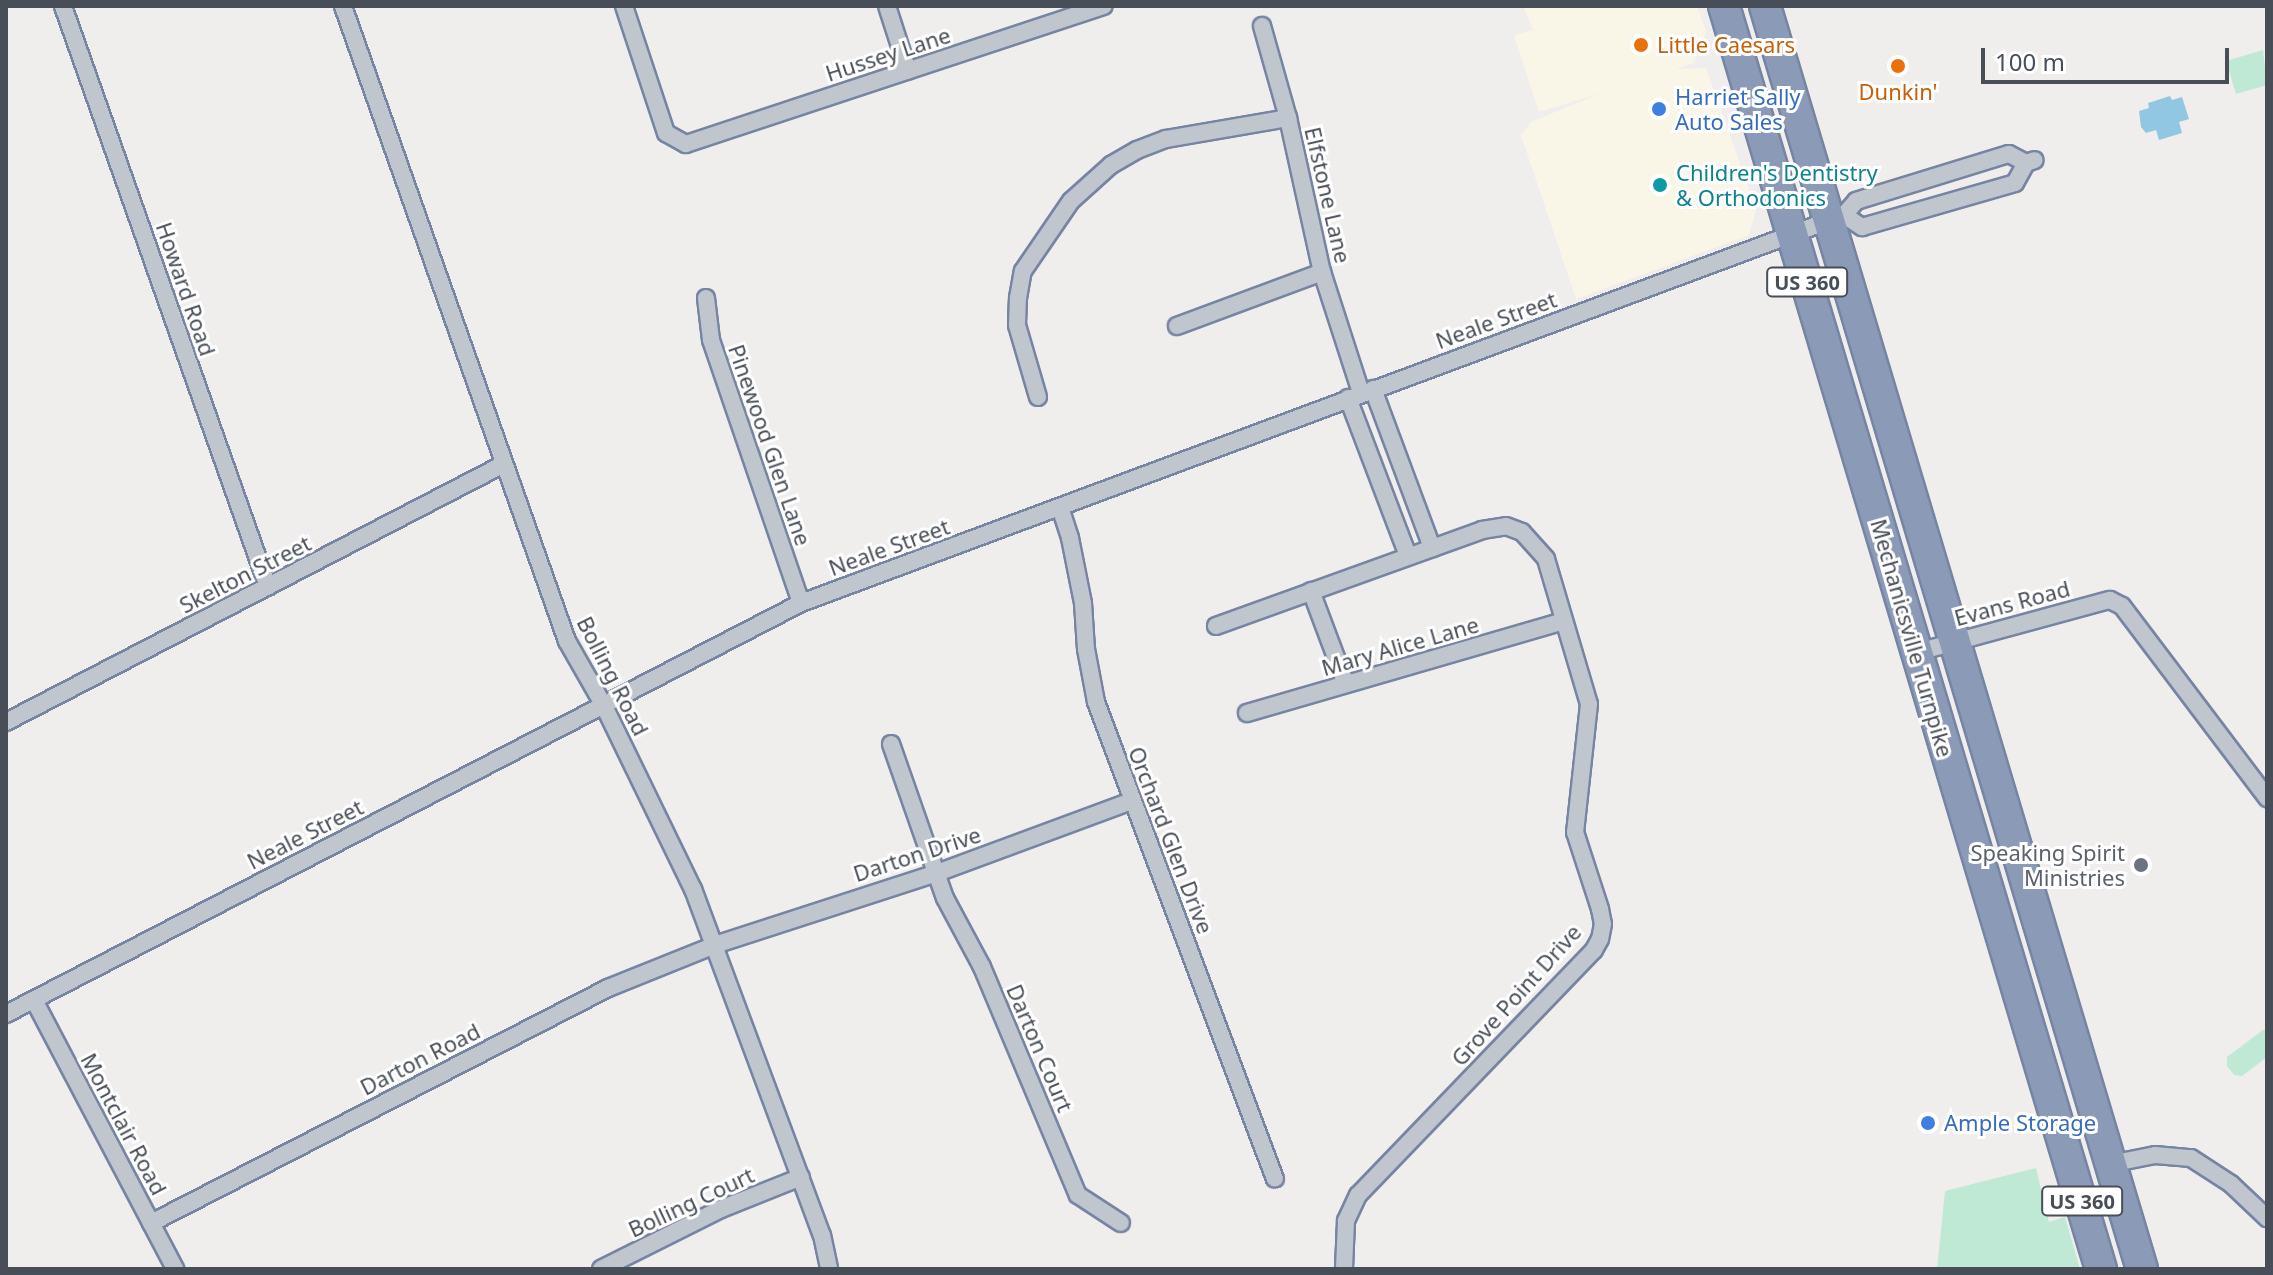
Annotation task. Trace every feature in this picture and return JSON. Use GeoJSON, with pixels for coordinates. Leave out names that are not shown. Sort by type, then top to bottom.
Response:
{"type":"FeatureCollection","features":[{"type":"Feature","properties":{"kind":"highway","name":"Mechanicsville Turnpike"},"geometry":{"type":"LineString","coordinates":[[1724,6],[2101,1269]]}},
{"type":"Feature","properties":{"kind":"highway","name":"Mechanicsville Turnpike"},"geometry":{"type":"LineString","coordinates":[[1765,6],[1837,217],[1956,642],[2142,1269]]}},
{"type":"Feature","properties":{"kind":"highway"},"geometry":{"type":"LineString","coordinates":[[2062,1134],[2114,1178]]}},
{"type":"Feature","properties":{"kind":"highway"},"geometry":{"type":"LineString","coordinates":[[2075,1175],[2095,1171],[2114,1178]]}},
{"type":"Feature","properties":{"kind":"street","name":"Howard Road"},"geometry":{"type":"LineString","coordinates":[[63,6],[268,587]]}},
{"type":"Feature","properties":{"kind":"street","name":"Bolling Road"},"geometry":{"type":"LineString","coordinates":[[343,6],[567,641],[673,841],[801,1177],[822,1235],[829,1269]]}},
{"type":"Feature","properties":{"kind":"street","name":"Hussey Lane"},"geometry":{"type":"LineString","coordinates":[[624,6],[666,133],[686,144],[1104,6]]}},
{"type":"Feature","properties":{"kind":"street"},"geometry":{"type":"LineString","coordinates":[[887,6],[908,71]]}},
{"type":"Feature","properties":{"kind":"street"},"geometry":{"type":"LineString","coordinates":[[1262,26],[1288,118]]}},
{"type":"Feature","properties":{"kind":"street","name":"Elfstone Lane"},"geometry":{"type":"LineString","coordinates":[[1038,397],[1017,325],[1018,298],[1023,271],[1071,201],[1111,165],[1137,150],[1166,139],[1288,118],[1322,272],[1361,394]]}},
{"type":"Feature","properties":{"kind":"street","name":"Neale Street"},"geometry":{"type":"LineString","coordinates":[[6,1014],[801,603],[1837,217],[1856,201],[2009,154],[2031,162],[2015,183],[1862,227],[1837,217]]}},
{"type":"Feature","properties":{"kind":"street"},"geometry":{"type":"LineString","coordinates":[[1177,326],[1322,272]]}},
{"type":"Feature","properties":{"kind":"street","name":"Pinewood Glen Lane"},"geometry":{"type":"LineString","coordinates":[[706,298],[711,340],[801,603]]}},
{"type":"Feature","properties":{"kind":"street"},"geometry":{"type":"LineString","coordinates":[[1361,394],[1432,548]]}},
{"type":"Feature","properties":{"kind":"street"},"geometry":{"type":"LineString","coordinates":[[1361,394],[1408,556]]}},
{"type":"Feature","properties":{"kind":"street","name":"Skelton Street"},"geometry":{"type":"LineString","coordinates":[[6,722],[504,464]]}},
{"type":"Feature","properties":{"kind":"street","name":"Orchard Glen Drive"},"geometry":{"type":"LineString","coordinates":[[1060,507],[1080,590],[1096,702],[1275,1179]]}},
{"type":"Feature","properties":{"kind":"street","name":"Grove Point Drive"},"geometry":{"type":"LineString","coordinates":[[1216,626],[1482,530],[1506,526],[1522,532],[1546,559],[1589,704],[1575,832],[1600,909],[1600,939],[1594,950],[1358,1195],[1346,1221],[1344,1269]]}},
{"type":"Feature","properties":{"kind":"street"},"geometry":{"type":"LineString","coordinates":[[1311,591],[1346,684]]}},
{"type":"Feature","properties":{"kind":"street","name":"Evans Road"},"geometry":{"type":"LineString","coordinates":[[1918,652],[2110,600],[2117,604],[2267,798]]}},
{"type":"Feature","properties":{"kind":"street","name":"Mary Alice Lane"},"geometry":{"type":"LineString","coordinates":[[1247,713],[1564,621]]}},
{"type":"Feature","properties":{"kind":"street","name":"Darton Court"},"geometry":{"type":"LineString","coordinates":[[891,744],[945,898],[982,967],[1078,1195],[1121,1223]]}},
{"type":"Feature","properties":{"kind":"street","name":"Darton Drive"},"geometry":{"type":"LineString","coordinates":[[715,945],[937,873],[1132,801]]}},
{"type":"Feature","properties":{"kind":"street","name":"Darton Road"},"geometry":{"type":"LineString","coordinates":[[151,1223],[595,994],[715,945]]}},
{"type":"Feature","properties":{"kind":"street","name":"Montclair Road"},"geometry":{"type":"LineString","coordinates":[[34,1000],[175,1269]]}},
{"type":"Feature","properties":{"kind":"street"},"geometry":{"type":"LineString","coordinates":[[2114,1178],[2155,1155],[2191,1158],[2231,1184],[2267,1218]]}},
{"type":"Feature","properties":{"kind":"street","name":"Bolling Court"},"geometry":{"type":"LineString","coordinates":[[601,1269],[721,1209],[801,1177]]}},
{"type":"Feature","properties":{"kind":"shaded area"},"geometry":{"type":"Polygon","coordinates":[[[1523,6],[1697,6],[1706,32],[1694,63],[1676,69],[1706,68],[1756,209],[1749,235],[1576,299],[1521,135],[1531,122],[1601,93],[1539,112],[1514,35],[1533,30],[1523,6]]]}},
{"type":"Feature","properties":{"kind":"green space"},"geometry":{"type":"Polygon","coordinates":[[[2263,50],[2267,85],[2236,94],[2226,61],[2263,50]]]}},
{"type":"Feature","properties":{"kind":"green space"},"geometry":{"type":"Polygon","coordinates":[[[2267,1030],[2267,1057],[2242,1076],[2234,1075],[2227,1066],[2227,1057],[2267,1030]]]}},
{"type":"Feature","properties":{"kind":"green space"},"geometry":{"type":"Polygon","coordinates":[[[2036,1168],[2049,1222],[2065,1217],[2080,1269],[1937,1269],[1945,1191],[2036,1168]]]}},
{"type":"Feature","properties":{"kind":"water"},"geometry":{"type":"Polygon","coordinates":[[[2170,96],[2172,100],[2182,97],[2189,119],[2179,122],[2182,133],[2159,140],[2156,130],[2146,133],[2141,127],[2139,111],[2149,108],[2148,103],[2170,96]]]}},
{"type":"Feature","properties":{"kind":"place","name":"Little Caesars"},"geometry":{"type":"Point","coordinates":[1641,45]}},
{"type":"Feature","properties":{"kind":"place","name":"Dunkin'"},"geometry":{"type":"Point","coordinates":[1898,66]}},
{"type":"Feature","properties":{"kind":"place","name":"Harriet Sally Auto Sales"},"geometry":{"type":"Point","coordinates":[1659,109]}},
{"type":"Feature","properties":{"kind":"place","name":"Children's Dentistry & Orthodonics"},"geometry":{"type":"Point","coordinates":[1660,185]}},
{"type":"Feature","properties":{"kind":"place","name":"Speaking Spirit Ministries"},"geometry":{"type":"Point","coordinates":[2141,865]}},
{"type":"Feature","properties":{"kind":"place","name":"Ample Storage"},"geometry":{"type":"Point","coordinates":[1928,1123]}}]}
